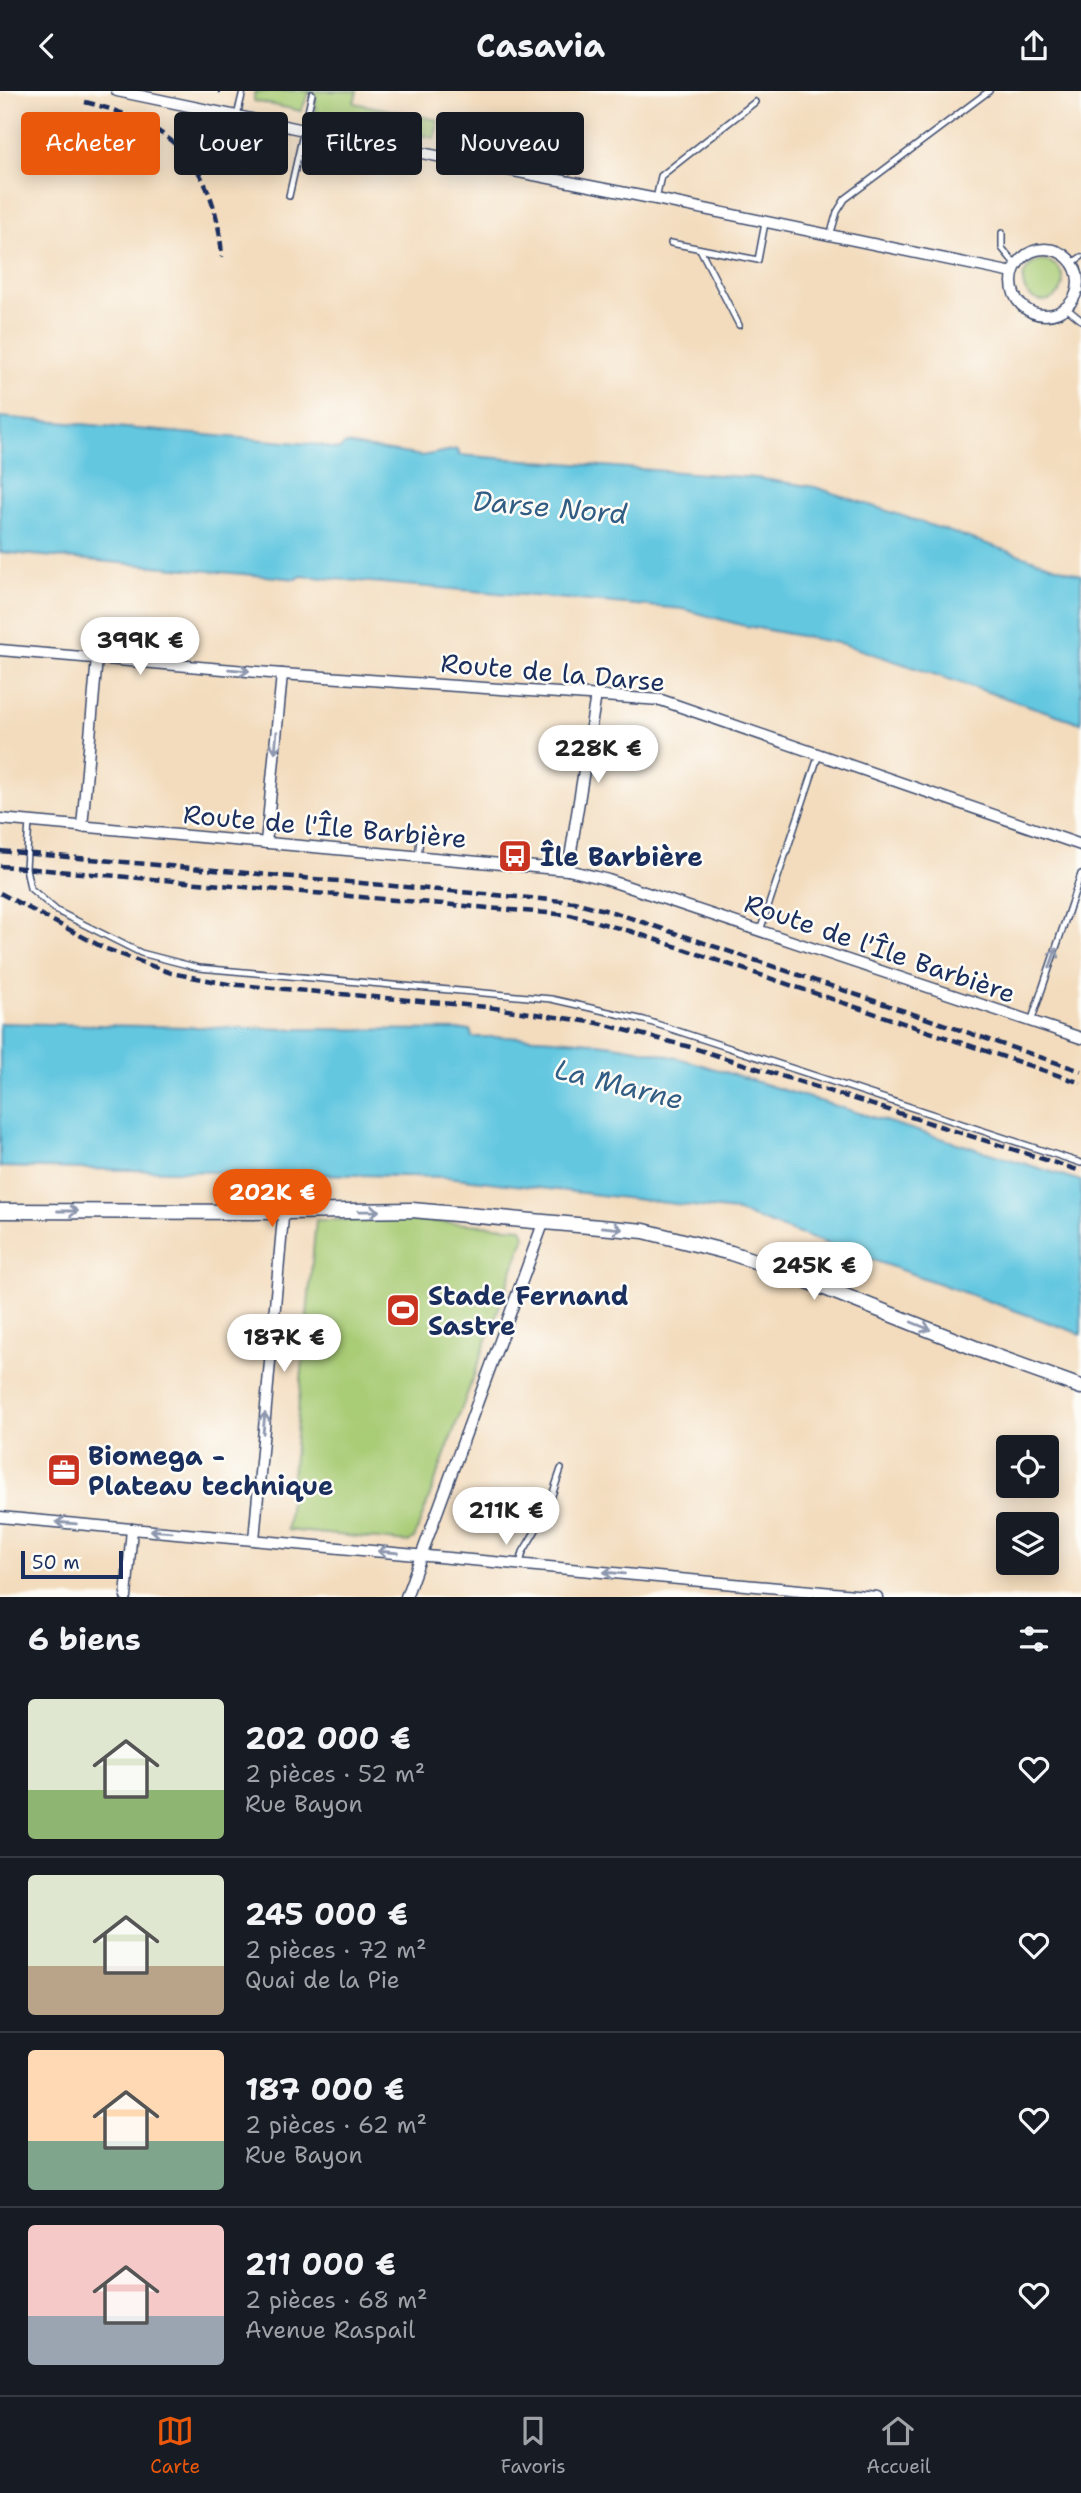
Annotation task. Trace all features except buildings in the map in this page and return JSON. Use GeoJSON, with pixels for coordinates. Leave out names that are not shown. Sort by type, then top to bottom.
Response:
{"type":"FeatureCollection","features":[{"type":"Feature","properties":{"kind":"street"},"geometry":{"type":"LineString","coordinates":[[117,91],[222,112]]}},
{"type":"Feature","properties":{"kind":"street"},"geometry":{"type":"LineString","coordinates":[[422,153],[830,236],[1014,269]]}},
{"type":"Feature","properties":{"kind":"street"},"geometry":{"type":"LineString","coordinates":[[1044,249],[1055,250],[1077,260],[1079,290],[1065,307],[1046,314],[1027,309],[1014,293],[1014,269],[1023,256],[1044,249]]}},
{"type":"Feature","properties":{"kind":"street","name":"Route de la Darse"},"geometry":{"type":"LineString","coordinates":[[0,650],[282,674],[661,700],[1081,845]]}},
{"type":"Feature","properties":{"kind":"street"},"geometry":{"type":"LineString","coordinates":[[82,827],[97,658]]}},
{"type":"Feature","properties":{"kind":"street"},"geometry":{"type":"LineString","coordinates":[[266,843],[282,674]]}},
{"type":"Feature","properties":{"kind":"street"},"geometry":{"type":"LineString","coordinates":[[568,870],[596,695]]}},
{"type":"Feature","properties":{"kind":"street","name":"Route de l'Île Barbière"},"geometry":{"type":"LineString","coordinates":[[0,819],[568,870],[605,879],[1081,1038]]}},
{"type":"Feature","properties":{"kind":"street"},"geometry":{"type":"LineString","coordinates":[[254,1540],[283,1209]]}},
{"type":"Feature","properties":{"kind":"street"},"geometry":{"type":"LineString","coordinates":[[0,1212],[412,1210],[644,1231],[732,1253],[1081,1387]]}},
{"type":"Feature","properties":{"kind":"street"},"geometry":{"type":"LineString","coordinates":[[406,1597],[544,1221]]}},
{"type":"Feature","properties":{"kind":"street"},"geometry":{"type":"LineString","coordinates":[[0,1517],[520,1564],[781,1593],[877,1597]]}},
{"type":"Feature","properties":{"kind":"street"},"geometry":{"type":"LineString","coordinates":[[126,1597],[132,1529]]}},
{"type":"Feature","properties":{"kind":"lane"},"geometry":{"type":"LineString","coordinates":[[238,112],[243,91]]}},
{"type":"Feature","properties":{"kind":"lane"},"geometry":{"type":"LineString","coordinates":[[830,236],[837,212],[845,199],[989,91]]}},
{"type":"Feature","properties":{"kind":"lane"},"geometry":{"type":"LineString","coordinates":[[308,112],[312,94]]}},
{"type":"Feature","properties":{"kind":"lane"},"geometry":{"type":"LineString","coordinates":[[656,199],[661,176],[754,102]]}},
{"type":"Feature","properties":{"kind":"lane"},"geometry":{"type":"LineString","coordinates":[[289,195],[302,139]]}},
{"type":"Feature","properties":{"kind":"lane"},"geometry":{"type":"LineString","coordinates":[[671,243],[758,260],[765,223]]}},
{"type":"Feature","properties":{"kind":"lane"},"geometry":{"type":"LineString","coordinates":[[1002,233],[1002,248],[1014,269]]}},
{"type":"Feature","properties":{"kind":"lane"},"geometry":{"type":"LineString","coordinates":[[700,249],[738,325]]}},
{"type":"Feature","properties":{"kind":"lane"},"geometry":{"type":"LineString","coordinates":[[1065,307],[1081,320]]}},
{"type":"Feature","properties":{"kind":"lane"},"geometry":{"type":"LineString","coordinates":[[760,931],[819,754]]}},
{"type":"Feature","properties":{"kind":"lane"},"geometry":{"type":"LineString","coordinates":[[29,822],[26,868],[30,888],[57,911],[141,953],[199,968],[551,999],[643,1020],[1081,1163]]}},
{"type":"Feature","properties":{"kind":"lane"},"geometry":{"type":"LineString","coordinates":[[418,857],[420,839]]}},
{"type":"Feature","properties":{"kind":"lane"},"geometry":{"type":"LineString","coordinates":[[1031,1022],[1081,874]]}},
{"type":"Feature","properties":{"kind":"lane"},"geometry":{"type":"LineString","coordinates":[[520,1564],[523,1552],[546,1513],[561,1468]]}},
{"type":"Feature","properties":{"kind":"green space"},"geometry":{"type":"Polygon","coordinates":[[[357,91],[354,103],[398,112],[315,112],[316,95],[309,93],[301,111],[254,101],[254,93],[357,91]]]}},
{"type":"Feature","properties":{"kind":"green space"},"geometry":{"type":"Polygon","coordinates":[[[422,117],[436,120],[435,138],[422,135],[422,117]]]}},
{"type":"Feature","properties":{"kind":"green space"},"geometry":{"type":"Polygon","coordinates":[[[1043,261],[1057,267],[1063,281],[1057,295],[1043,301],[1029,295],[1023,281],[1029,267],[1043,261]]]}},
{"type":"Feature","properties":{"kind":"green space","name":"Stade Fernand Sastre"},"geometry":{"type":"Polygon","coordinates":[[[316,1220],[412,1220],[522,1228],[525,1236],[414,1539],[408,1542],[287,1530],[316,1220]]]}},
{"type":"Feature","properties":{"kind":"water","name":"Darse Nord"},"geometry":{"type":"Polygon","coordinates":[[[0,417],[321,445],[338,450],[346,444],[422,456],[458,449],[459,455],[756,478],[815,487],[1081,575],[1081,723],[843,644],[741,625],[683,609],[301,576],[297,579],[0,552],[0,417]]]}},
{"type":"Feature","properties":{"kind":"water","name":"La Marne"},"geometry":{"type":"Polygon","coordinates":[[[0,1023],[471,1030],[472,1037],[583,1041],[638,1049],[692,1062],[1081,1181],[1081,1334],[735,1211],[447,1177],[0,1167],[0,1023]]]}},
{"type":"Feature","properties":{"kind":"railway"},"geometry":{"type":"LineString","coordinates":[[85,102],[143,122],[165,136],[184,153],[199,174],[210,197],[218,225],[222,257]]}},
{"type":"Feature","properties":{"kind":"railway"},"geometry":{"type":"LineString","coordinates":[[0,851],[574,902],[616,913],[1081,1071]]}},
{"type":"Feature","properties":{"kind":"railway"},"geometry":{"type":"LineString","coordinates":[[0,866],[570,915],[630,931],[1081,1083]]}},
{"type":"Feature","properties":{"kind":"railway"},"geometry":{"type":"LineString","coordinates":[[0,893],[104,948],[171,973],[228,984],[487,1007],[598,1023],[690,1047],[1081,1171]]}},
{"type":"Feature","properties":{"kind":"place","name":"Île Barbière"},"geometry":{"type":"Point","coordinates":[515,856]}},
{"type":"Feature","properties":{"kind":"place","name":"Stade Fernand Sastre"},"geometry":{"type":"Point","coordinates":[403,1310]}},
{"type":"Feature","properties":{"kind":"place","name":"Biomega - Plateau technique"},"geometry":{"type":"Point","coordinates":[64,1470]}}]}
